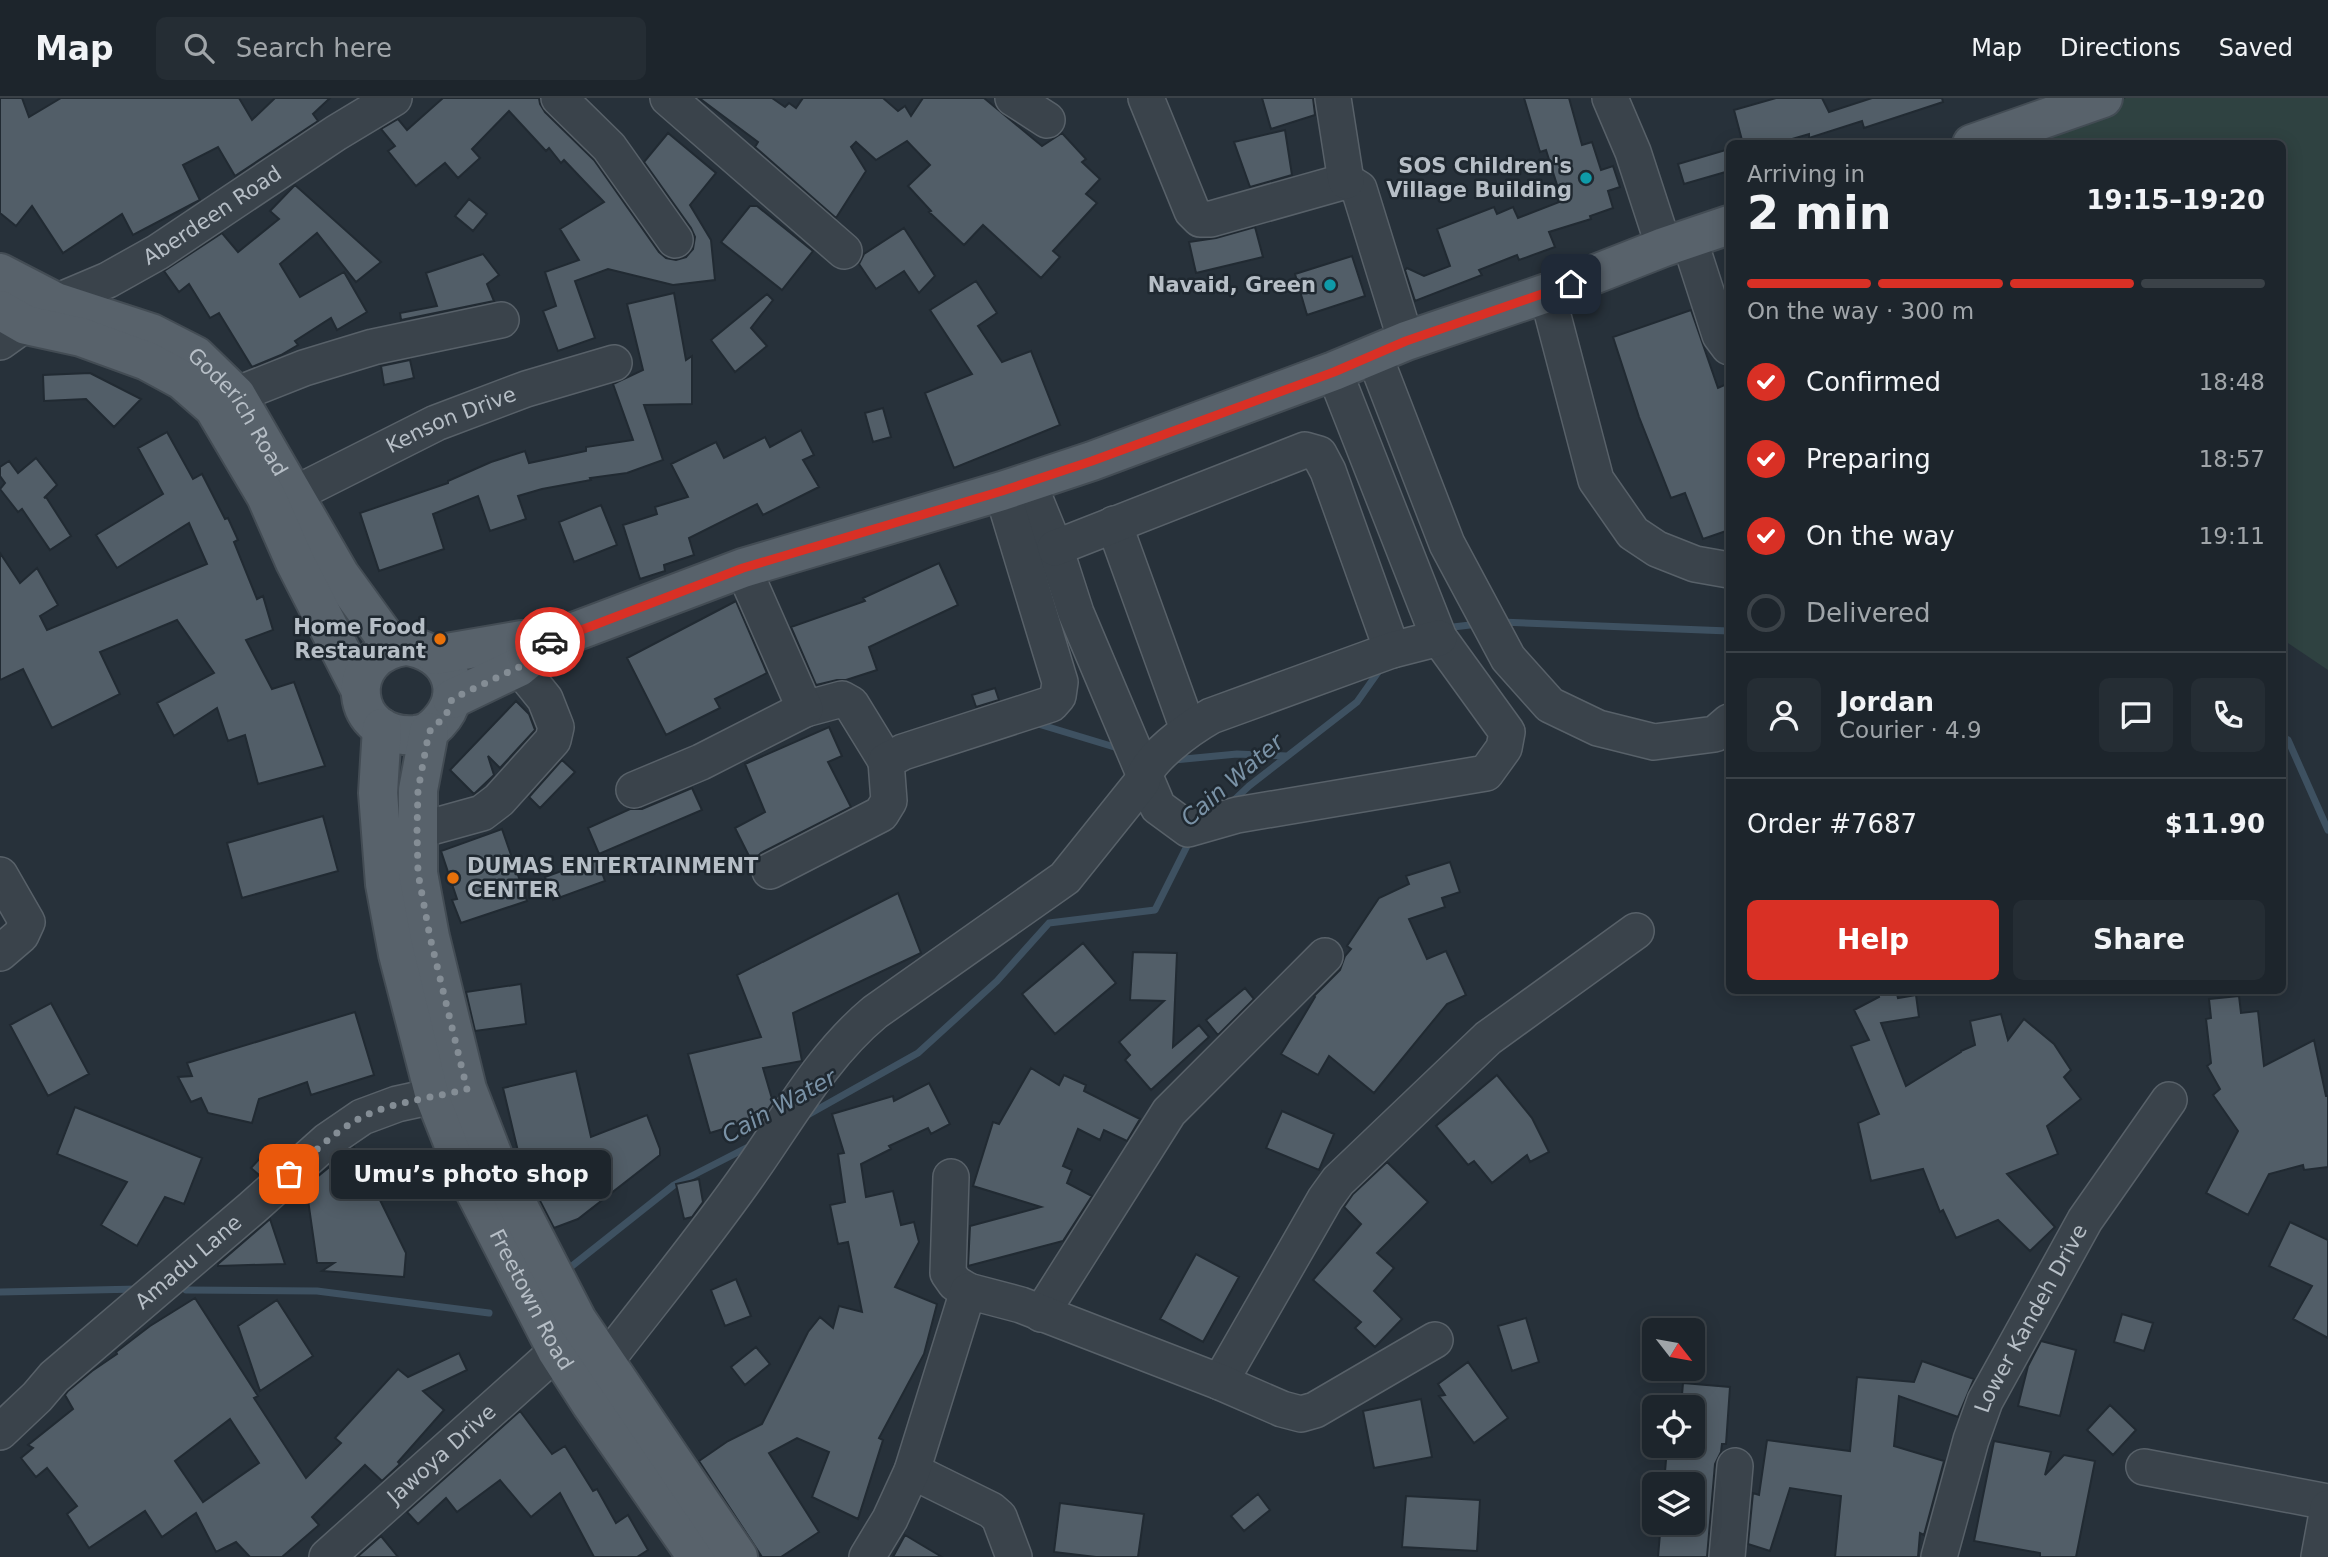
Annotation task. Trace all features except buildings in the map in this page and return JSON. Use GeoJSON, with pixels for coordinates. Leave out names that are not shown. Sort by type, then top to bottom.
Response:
{"type":"FeatureCollection","features":[{"type":"Feature","properties":{"kind":"main road"},"geometry":{"type":"LineString","coordinates":[[1983,140],[2103,98]]}},
{"type":"Feature","properties":{"kind":"main road"},"geometry":{"type":"LineString","coordinates":[[452,699],[519,667],[550,641],[743,568],[1015,486],[1334,372],[1390,348],[1726,226]]}},
{"type":"Feature","properties":{"kind":"main road","name":"Goderich Road"},"geometry":{"type":"LineString","coordinates":[[0,273],[57,302],[151,333],[196,356],[236,395],[340,575],[393,648]]}},
{"type":"Feature","properties":{"kind":"main road","name":"Goderich Road"},"geometry":{"type":"LineString","coordinates":[[9,326],[81,337],[147,361],[181,380],[214,408],[266,496],[295,562],[359,687]]}},
{"type":"Feature","properties":{"kind":"main road"},"geometry":{"type":"LineString","coordinates":[[435,655],[522,640],[550,641]]}},
{"type":"Feature","properties":{"kind":"main road"},"geometry":{"type":"LineString","coordinates":[[393,648],[420,648],[435,655],[446,667],[452,682],[452,699],[446,715],[429,732],[400,735],[382,728],[369,717],[361,702],[359,687],[362,677],[377,657],[393,648]]}},
{"type":"Feature","properties":{"kind":"main road","name":"Freetown Road"},"geometry":{"type":"LineString","coordinates":[[382,728],[378,793],[385,884],[398,954],[451,1093],[495,1161],[577,1320],[738,1557]]}},
{"type":"Feature","properties":{"kind":"main road","name":"Freetown Road"},"geometry":{"type":"LineString","coordinates":[[429,732],[418,790],[418,873],[430,937],[463,1168],[557,1351],[698,1557]]}},
{"type":"Feature","properties":{"kind":"street","name":"Aberdeen Road"},"geometry":{"type":"LineString","coordinates":[[9,326],[108,280],[158,252],[336,133],[394,98]]}},
{"type":"Feature","properties":{"kind":"street"},"geometry":{"type":"LineString","coordinates":[[559,98],[609,147],[675,240]]}},
{"type":"Feature","properties":{"kind":"street"},"geometry":{"type":"LineString","coordinates":[[668,98],[845,251]]}},
{"type":"Feature","properties":{"kind":"street"},"geometry":{"type":"LineString","coordinates":[[1013,98],[1047,120]]}},
{"type":"Feature","properties":{"kind":"street"},"geometry":{"type":"LineString","coordinates":[[1146,98],[1192,211],[1200,219],[1211,219],[1346,181],[1360,189],[1390,348],[1447,544],[1508,658],[1550,705],[1598,728],[1654,742],[1715,734],[1726,725]]}},
{"type":"Feature","properties":{"kind":"street"},"geometry":{"type":"LineString","coordinates":[[1334,98],[1346,181]]}},
{"type":"Feature","properties":{"kind":"street"},"geometry":{"type":"LineString","coordinates":[[1610,98],[1633,152],[1726,343]]}},
{"type":"Feature","properties":{"kind":"street"},"geometry":{"type":"LineString","coordinates":[[1547,293],[1596,480],[1633,533],[1657,549],[1695,564],[1726,569]]}},
{"type":"Feature","properties":{"kind":"street"},"geometry":{"type":"LineString","coordinates":[[236,395],[304,368],[373,347],[501,320]]}},
{"type":"Feature","properties":{"kind":"street","name":"Kenson Drive"},"geometry":{"type":"LineString","coordinates":[[295,494],[436,423],[526,388],[614,363]]}},
{"type":"Feature","properties":{"kind":"street"},"geometry":{"type":"LineString","coordinates":[[1015,486],[1055,548],[1076,613],[1158,807],[1188,829],[1237,815],[1486,773],[1503,748],[1507,732],[1439,638],[1334,372]]}},
{"type":"Feature","properties":{"kind":"street"},"geometry":{"type":"LineString","coordinates":[[1055,548],[1305,450],[1319,454],[1328,471],[1392,650]]}},
{"type":"Feature","properties":{"kind":"street"},"geometry":{"type":"LineString","coordinates":[[886,761],[903,752],[1051,704],[1058,696],[1060,682],[1015,486]]}},
{"type":"Feature","properties":{"kind":"street"},"geometry":{"type":"LineString","coordinates":[[1114,524],[1188,729]]}},
{"type":"Feature","properties":{"kind":"street"},"geometry":{"type":"LineString","coordinates":[[743,568],[805,709]]}},
{"type":"Feature","properties":{"kind":"street"},"geometry":{"type":"LineString","coordinates":[[605,1362],[719,1216],[828,1058],[850,1032],[1065,878],[1142,782],[1144,772],[1188,729],[1211,716],[1392,650],[1439,638]]}},
{"type":"Feature","properties":{"kind":"street"},"geometry":{"type":"LineString","coordinates":[[417,831],[482,813],[499,800],[554,740],[556,727],[545,699],[519,667]]}},
{"type":"Feature","properties":{"kind":"street"},"geometry":{"type":"LineString","coordinates":[[634,790],[701,762],[805,709],[842,699],[851,704],[886,761],[889,801],[881,814],[770,871]]}},
{"type":"Feature","properties":{"kind":"street"},"geometry":{"type":"LineString","coordinates":[[0,875],[27,922],[21,935],[0,953]]}},
{"type":"Feature","properties":{"kind":"street"},"geometry":{"type":"LineString","coordinates":[[1220,1382],[1338,1181],[1488,1038],[1636,931]]}},
{"type":"Feature","properties":{"kind":"street"},"geometry":{"type":"LineString","coordinates":[[1041,1314],[1169,1111],[1325,956]]}},
{"type":"Feature","properties":{"kind":"street","name":"Amadu Lane"},"geometry":{"type":"LineString","coordinates":[[0,1432],[54,1377],[252,1208],[327,1140],[362,1117],[397,1104],[451,1093]]}},
{"type":"Feature","properties":{"kind":"street","name":"Lower Kandeh Drive"},"geometry":{"type":"LineString","coordinates":[[1939,1557],[1971,1440],[1985,1401],[2085,1220],[2169,1100]]}},
{"type":"Feature","properties":{"kind":"street"},"geometry":{"type":"LineString","coordinates":[[951,1177],[948,1273],[955,1283],[968,1291],[1021,1305],[1220,1382],[1282,1409],[1301,1414],[1315,1410],[1435,1340]]}},
{"type":"Feature","properties":{"kind":"street"},"geometry":{"type":"LineString","coordinates":[[867,1557],[890,1519],[912,1471],[968,1291]]}},
{"type":"Feature","properties":{"kind":"street","name":"Jawoya Drive"},"geometry":{"type":"LineString","coordinates":[[327,1557],[557,1351]]}},
{"type":"Feature","properties":{"kind":"street"},"geometry":{"type":"LineString","coordinates":[[1727,1557],[1735,1466]]}},
{"type":"Feature","properties":{"kind":"street"},"geometry":{"type":"LineString","coordinates":[[2144,1467],[2328,1502]]}},
{"type":"Feature","properties":{"kind":"street"},"geometry":{"type":"LineString","coordinates":[[912,1471],[991,1510],[999,1517],[1014,1557]]}},
{"type":"Feature","properties":{"kind":"street"},"geometry":{"type":"LineString","coordinates":[[2319,1557],[2328,1508]]}},
{"type":"Feature","properties":{"kind":"shaded area"},"geometry":{"type":"Polygon","coordinates":[[[2126,98],[2328,98],[2328,670],[2286,642],[2286,140],[2034,140],[2126,98]]]}},
{"type":"Feature","properties":{"kind":"waterway","name":"Cain Water"},"geometry":{"type":"LineString","coordinates":[[1501,622],[1726,631]]}},
{"type":"Feature","properties":{"kind":"waterway","name":"Cain Water"},"geometry":{"type":"LineString","coordinates":[[1445,628],[1478,624]]}},
{"type":"Feature","properties":{"kind":"waterway","name":"Cain Water"},"geometry":{"type":"LineString","coordinates":[[1230,804],[1249,786],[1357,702],[1381,668]]}},
{"type":"Feature","properties":{"kind":"waterway"},"geometry":{"type":"LineString","coordinates":[[1035,723],[1121,749]]}},
{"type":"Feature","properties":{"kind":"waterway","name":"Cain Water"},"geometry":{"type":"LineString","coordinates":[[2286,739],[2328,830]]}},
{"type":"Feature","properties":{"kind":"waterway"},"geometry":{"type":"LineString","coordinates":[[1174,760],[1237,754],[1287,756]]}},
{"type":"Feature","properties":{"kind":"waterway","name":"Cain Water"},"geometry":{"type":"LineString","coordinates":[[804,1117],[918,1053],[997,981],[1049,923],[1155,910],[1190,840]]}},
{"type":"Feature","properties":{"kind":"waterway","name":"Cain Water"},"geometry":{"type":"LineString","coordinates":[[572,1266],[674,1185],[754,1144]]}},
{"type":"Feature","properties":{"kind":"waterway","name":"Cain Water"},"geometry":{"type":"LineString","coordinates":[[0,1292],[139,1289]]}},
{"type":"Feature","properties":{"kind":"waterway","name":"Cain Water"},"geometry":{"type":"LineString","coordinates":[[186,1290],[317,1291],[489,1313]]}},
{"type":"Feature","properties":{"kind":"way so far"},"geometry":{"type":"LineString","coordinates":[[289,1174],[327,1140],[362,1117],[397,1104],[467,1089],[430,937],[418,873],[418,790],[429,732],[446,715],[452,699],[519,667],[550,642]]}},
{"type":"Feature","properties":{"kind":"place","name":"SOS Children's Village Building"},"geometry":{"type":"Point","coordinates":[1586,178]}},
{"type":"Feature","properties":{"kind":"place","name":"Navaid, Green"},"geometry":{"type":"Point","coordinates":[1330,285]}},
{"type":"Feature","properties":{"kind":"place","name":"Home Food Restaurant"},"geometry":{"type":"Point","coordinates":[440,639]}},
{"type":"Feature","properties":{"kind":"place","name":"DUMAS ENTERTAINMENT CENTER"},"geometry":{"type":"Point","coordinates":[453,878]}},
{"type":"Feature","properties":{"kind":"place","name":"Umu’s photo shop"},"geometry":{"type":"Point","coordinates":[289,1174]}},
{"type":"Feature","properties":{"kind":"route"},"geometry":{"type":"LineString","coordinates":[[550,642],[743,568],[1002,491],[1092,461],[1334,372],[1406,341],[1571,284]]}}]}
